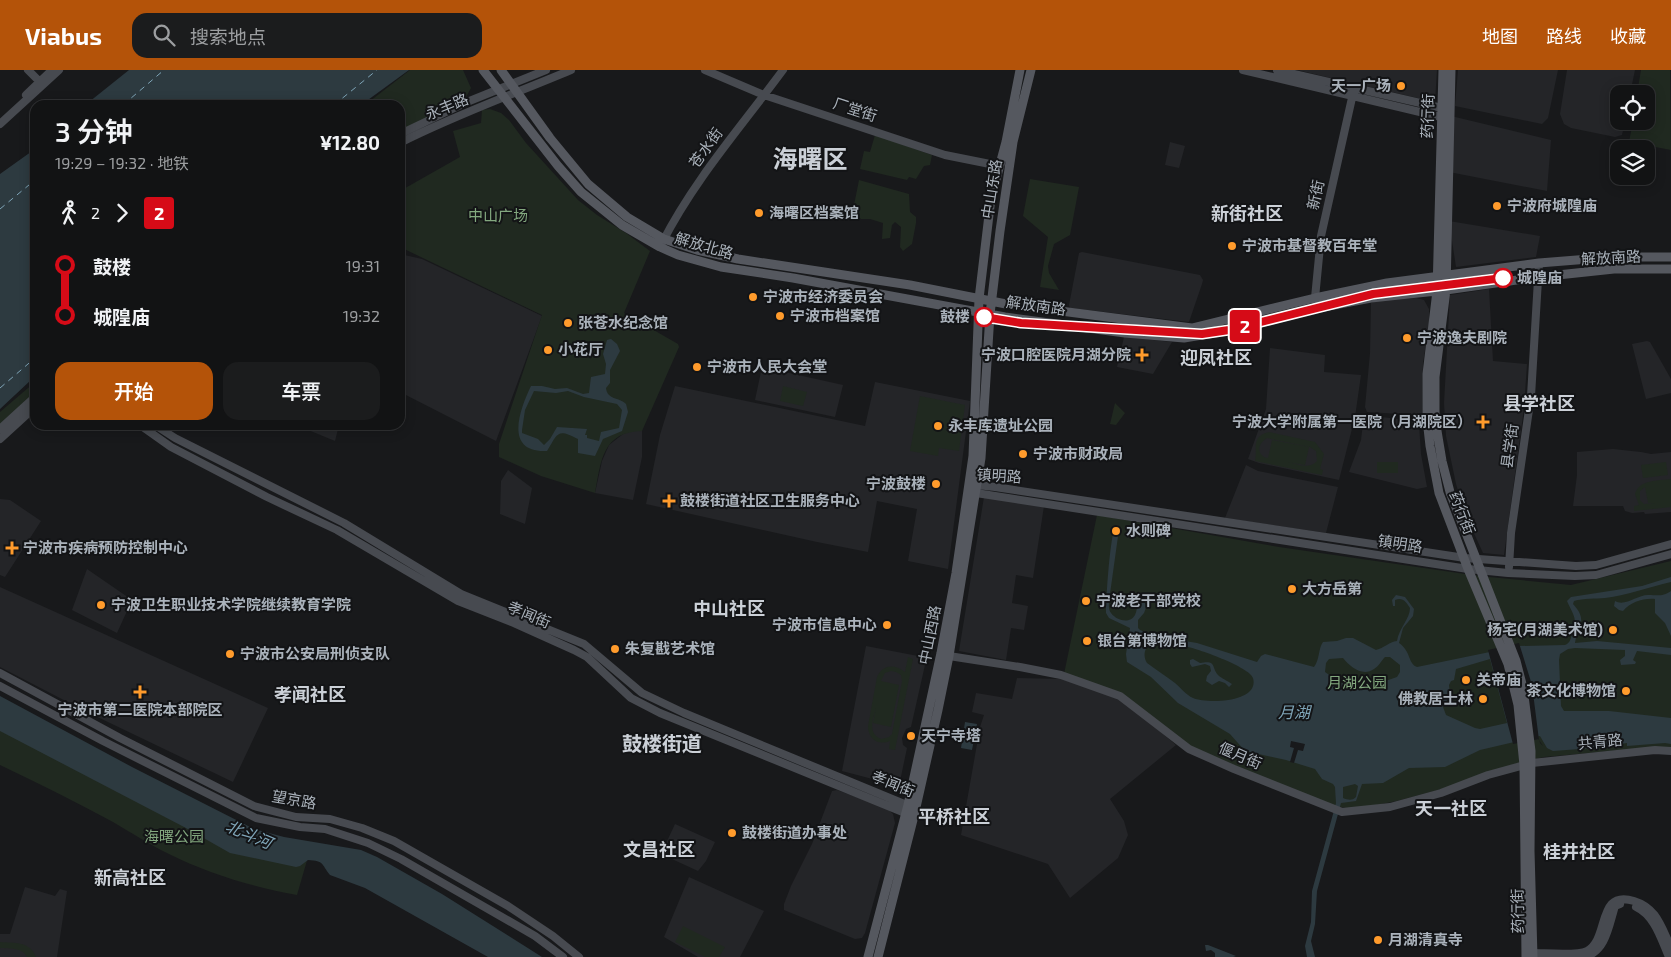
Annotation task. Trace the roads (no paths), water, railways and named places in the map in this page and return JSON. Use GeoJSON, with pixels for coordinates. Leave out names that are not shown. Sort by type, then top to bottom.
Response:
{"type":"FeatureCollection","features":[{"type":"Feature","properties":{"kind":"main road","name":"解放北路"},"geometry":{"type":"LineString","coordinates":[[483,70],[558,166],[581,192],[622,225],[662,243],[738,259],[910,285],[992,301]]}},
{"type":"Feature","properties":{"kind":"main road","name":"解放北路"},"geometry":{"type":"LineString","coordinates":[[502,70],[550,138],[588,184],[627,217],[686,258],[722,267],[990,314]]}},
{"type":"Feature","properties":{"kind":"main road","name":"中山东路"},"geometry":{"type":"LineString","coordinates":[[979,312],[991,198],[1000,166],[1020,70]]}},
{"type":"Feature","properties":{"kind":"main road","name":"中山东路"},"geometry":{"type":"LineString","coordinates":[[990,314],[1009,167],[1031,70]]}},
{"type":"Feature","properties":{"kind":"main road","name":"药行街"},"geometry":{"type":"LineString","coordinates":[[1443,70],[1442,276],[1435,376],[1435,419],[1442,461],[1450,492],[1481,570],[1495,622]]}},
{"type":"Feature","properties":{"kind":"main road","name":"药行街"},"geometry":{"type":"LineString","coordinates":[[1444,113],[1451,70]]}},
{"type":"Feature","properties":{"kind":"main road","name":"解放南路"},"geometry":{"type":"LineString","coordinates":[[992,301],[1192,328],[1315,298],[1387,283],[1540,263],[1614,257],[1671,257]]}},
{"type":"Feature","properties":{"kind":"main road","name":"解放南路"},"geometry":{"type":"LineString","coordinates":[[990,314],[1126,333],[1184,338],[1232,330],[1318,308],[1371,298],[1441,291],[1539,277],[1614,270],[1671,269]]}},
{"type":"Feature","properties":{"kind":"main road","name":"药行街"},"geometry":{"type":"LineString","coordinates":[[1441,291],[1426,374],[1430,446],[1439,493],[1468,569],[1516,661],[1523,688],[1528,764],[1531,956]]}},
{"type":"Feature","properties":{"kind":"main road","name":"中山西路"},"geometry":{"type":"LineString","coordinates":[[878,957],[911,811],[974,489],[979,312]]}},
{"type":"Feature","properties":{"kind":"main road","name":"中山西路"},"geometry":{"type":"LineString","coordinates":[[868,957],[911,811],[938,710],[949,656],[984,427],[990,314]]}},
{"type":"Feature","properties":{"kind":"street"},"geometry":{"type":"LineString","coordinates":[[28,70],[40,82]]}},
{"type":"Feature","properties":{"kind":"street"},"geometry":{"type":"LineString","coordinates":[[0,119],[52,70]]}},
{"type":"Feature","properties":{"kind":"street"},"geometry":{"type":"LineString","coordinates":[[0,124],[60,70]]}},
{"type":"Feature","properties":{"kind":"street","name":"永丰路"},"geometry":{"type":"LineString","coordinates":[[405,131],[429,119],[546,70]]}},
{"type":"Feature","properties":{"kind":"street","name":"永丰路"},"geometry":{"type":"LineString","coordinates":[[405,140],[432,127],[571,70]]}},
{"type":"Feature","properties":{"kind":"street","name":"厂堂街"},"geometry":{"type":"LineString","coordinates":[[705,70],[764,95],[946,155],[1000,166]]}},
{"type":"Feature","properties":{"kind":"street","name":"苍水街"},"geometry":{"type":"LineString","coordinates":[[662,243],[706,170],[783,70]]}},
{"type":"Feature","properties":{"kind":"street"},"geometry":{"type":"LineString","coordinates":[[1243,70],[1444,113]]}},
{"type":"Feature","properties":{"kind":"street"},"geometry":{"type":"LineString","coordinates":[[1277,70],[1353,93]]}},
{"type":"Feature","properties":{"kind":"street","name":"新街"},"geometry":{"type":"LineString","coordinates":[[1318,308],[1315,298],[1321,236],[1353,93]]}},
{"type":"Feature","properties":{"kind":"street","name":"县学街"},"geometry":{"type":"LineString","coordinates":[[1508,572],[1511,533],[1531,396],[1540,263]]}},
{"type":"Feature","properties":{"kind":"street"},"geometry":{"type":"LineString","coordinates":[[0,429],[30,402]]}},
{"type":"Feature","properties":{"kind":"street"},"geometry":{"type":"LineString","coordinates":[[0,439],[30,411]]}},
{"type":"Feature","properties":{"kind":"street","name":"孝闻街"},"geometry":{"type":"LineString","coordinates":[[147,430],[171,447],[267,497],[337,530],[458,601],[514,623],[587,657],[631,698],[660,712],[911,811]]}},
{"type":"Feature","properties":{"kind":"street","name":"孝闻街"},"geometry":{"type":"LineString","coordinates":[[163,430],[175,438],[344,523],[461,594],[584,644],[642,693],[911,811]]}},
{"type":"Feature","properties":{"kind":"street","name":"镇明路"},"geometry":{"type":"LineString","coordinates":[[974,489],[1465,558],[1509,562],[1576,566],[1596,565],[1671,544]]}},
{"type":"Feature","properties":{"kind":"street","name":"镇明路"},"geometry":{"type":"LineString","coordinates":[[974,489],[1468,569],[1575,576],[1596,574],[1671,554]]}},
{"type":"Feature","properties":{"kind":"street","name":"偃月街"},"geometry":{"type":"LineString","coordinates":[[949,656],[1062,675],[1120,696],[1188,749],[1342,812],[1390,807],[1441,793],[1528,764]]}},
{"type":"Feature","properties":{"kind":"street","name":"望京路"},"geometry":{"type":"LineString","coordinates":[[0,674],[254,806],[296,817],[330,819],[362,828],[394,841],[508,906],[553,936],[579,957]]}},
{"type":"Feature","properties":{"kind":"street","name":"望京路"},"geometry":{"type":"LineString","coordinates":[[0,686],[103,742],[256,818],[300,827],[325,829],[368,843],[401,858],[535,936],[563,957]]}},
{"type":"Feature","properties":{"kind":"street","name":"共青路"},"geometry":{"type":"LineString","coordinates":[[1528,764],[1655,750],[1671,751]]}},
{"type":"Feature","properties":{"kind":"street"},"geometry":{"type":"LineString","coordinates":[[1531,956],[1587,951],[1594,945],[1601,933],[1608,908],[1614,902],[1622,899],[1641,904],[1656,915],[1671,948]]}},
{"type":"Feature","properties":{"kind":"street"},"geometry":{"type":"LineString","coordinates":[[1582,957],[1589,956],[1603,944],[1615,906],[1621,904],[1631,905],[1644,911],[1652,921],[1669,957]]}},
{"type":"Feature","properties":{"kind":"water"},"geometry":{"type":"Polygon","coordinates":[[[129,70],[409,70],[368,100],[92,100],[129,70]]]}},
{"type":"Feature","properties":{"kind":"water"},"geometry":{"type":"Polygon","coordinates":[[[30,153],[30,381],[0,409],[0,174],[30,153]]]}},
{"type":"Feature","properties":{"kind":"water"},"geometry":{"type":"Polygon","coordinates":[[[611,339],[617,344],[620,351],[610,370],[610,383],[606,388],[609,395],[626,404],[628,412],[622,431],[603,439],[595,456],[578,453],[578,439],[562,433],[556,436],[547,451],[533,450],[524,445],[518,428],[523,406],[531,386],[555,389],[567,388],[583,394],[589,393],[591,377],[605,374],[606,364],[603,354],[607,340],[611,339]],[[534,391],[525,410],[522,433],[538,439],[544,445],[557,427],[587,429],[585,435],[587,435],[587,438],[599,441],[601,432],[619,428],[622,410],[617,404],[584,397],[568,391],[556,393],[534,391]]]}},
{"type":"Feature","properties":{"kind":"water","name":"月湖"},"geometry":{"type":"Polygon","coordinates":[[[1116,525],[1119,526],[1109,610],[1117,618],[1130,620],[1133,618],[1138,602],[1142,601],[1147,605],[1144,613],[1138,620],[1138,628],[1155,636],[1197,643],[1257,662],[1265,654],[1314,667],[1323,642],[1353,638],[1376,650],[1397,641],[1410,608],[1406,602],[1400,599],[1395,600],[1395,606],[1393,606],[1392,600],[1396,595],[1405,597],[1414,609],[1413,616],[1403,628],[1399,643],[1406,650],[1412,663],[1417,667],[1519,646],[1565,645],[1570,641],[1575,625],[1567,601],[1571,597],[1642,586],[1671,577],[1671,582],[1614,597],[1578,600],[1574,601],[1573,604],[1578,610],[1581,620],[1575,643],[1597,641],[1671,648],[1671,655],[1637,651],[1633,660],[1636,662],[1635,664],[1621,665],[1620,660],[1625,656],[1625,650],[1575,648],[1568,649],[1560,654],[1559,660],[1561,706],[1564,711],[1609,711],[1671,718],[1671,744],[1627,746],[1627,743],[1620,744],[1620,746],[1553,751],[1547,748],[1540,736],[1480,750],[1445,767],[1409,768],[1383,783],[1362,784],[1356,801],[1341,803],[1317,891],[1315,924],[1311,941],[1315,957],[1307,957],[1305,946],[1311,922],[1312,891],[1336,803],[1335,787],[1333,784],[1322,779],[1315,769],[1245,751],[1230,734],[1178,703],[1151,677],[1127,662],[1126,654],[1130,628],[1109,618],[1106,613],[1116,525]],[[1150,644],[1145,654],[1147,663],[1193,698],[1209,701],[1231,700],[1249,693],[1253,686],[1253,678],[1250,674],[1222,659],[1184,646],[1150,644]],[[1385,657],[1376,668],[1366,672],[1353,668],[1343,658],[1329,659],[1326,663],[1325,672],[1347,685],[1362,689],[1397,677],[1400,672],[1400,665],[1390,657],[1385,657]],[[1490,659],[1456,669],[1454,680],[1449,685],[1450,695],[1443,707],[1446,715],[1480,729],[1507,723],[1490,659]],[[1355,784],[1343,787],[1343,798],[1350,800],[1356,797],[1358,786],[1355,784]]]}},
{"type":"Feature","properties":{"kind":"water"},"geometry":{"type":"Polygon","coordinates":[[[1671,591],[1671,636],[1665,623],[1655,613],[1655,599],[1638,601],[1623,611],[1614,606],[1615,601],[1623,603],[1644,596],[1662,595],[1671,591]]]}},
{"type":"Feature","properties":{"kind":"water"},"geometry":{"type":"Polygon","coordinates":[[[1193,659],[1200,663],[1211,663],[1218,675],[1232,684],[1229,687],[1219,681],[1212,685],[1206,681],[1211,671],[1210,666],[1205,664],[1192,667],[1190,660],[1193,659]]]}},
{"type":"Feature","properties":{"kind":"water","name":"北斗河"},"geometry":{"type":"Polygon","coordinates":[[[0,696],[132,767],[254,829],[284,837],[361,850],[377,857],[442,894],[542,957],[488,957],[365,888],[330,875],[322,864],[317,861],[308,860],[296,867],[230,853],[0,731],[0,696]]]}},
{"type":"Feature","properties":{"kind":"water"},"geometry":{"type":"Polygon","coordinates":[[[965,722],[977,724],[972,750],[961,748],[965,722]]]}},
{"type":"Feature","properties":{"kind":"water"},"geometry":{"type":"Polygon","coordinates":[[[1205,945],[1236,956],[1215,957],[1215,953],[1211,950],[1206,951],[1205,945]]]}},
{"type":"Feature","properties":{"kind":"metro line","name":"2"},"geometry":{"type":"LineString","coordinates":[[984,317],[1021,323],[1202,334],[1229,330],[1373,294],[1503,278]]}},
{"type":"Feature","properties":{"kind":"place","name":"天一广场"},"geometry":{"type":"Point","coordinates":[1401,86]}},
{"type":"Feature","properties":{"kind":"place","name":"宁波府城隍庙"},"geometry":{"type":"Point","coordinates":[1497,206]}},
{"type":"Feature","properties":{"kind":"place","name":"海曙区档案馆"},"geometry":{"type":"Point","coordinates":[759,213]}},
{"type":"Feature","properties":{"kind":"place","name":"宁波市基督教百年堂"},"geometry":{"type":"Point","coordinates":[1232,246]}},
{"type":"Feature","properties":{"kind":"place","name":"城隍庙"},"geometry":{"type":"Point","coordinates":[1503,278]}},
{"type":"Feature","properties":{"kind":"place","name":"宁波市经济委员会"},"geometry":{"type":"Point","coordinates":[753,297]}},
{"type":"Feature","properties":{"kind":"place","name":"宁波市档案馆"},"geometry":{"type":"Point","coordinates":[780,316]}},
{"type":"Feature","properties":{"kind":"place","name":"鼓楼"},"geometry":{"type":"Point","coordinates":[984,317]}},
{"type":"Feature","properties":{"kind":"place","name":"张苍水纪念馆"},"geometry":{"type":"Point","coordinates":[568,323]}},
{"type":"Feature","properties":{"kind":"place","name":"宁波逸夫剧院"},"geometry":{"type":"Point","coordinates":[1407,338]}},
{"type":"Feature","properties":{"kind":"place","name":"小花厅"},"geometry":{"type":"Point","coordinates":[548,350]}},
{"type":"Feature","properties":{"kind":"place","name":"宁波口腔医院月湖分院"},"geometry":{"type":"Point","coordinates":[1142,355]}},
{"type":"Feature","properties":{"kind":"place","name":"宁波市人民大会堂"},"geometry":{"type":"Point","coordinates":[697,367]}},
{"type":"Feature","properties":{"kind":"place","name":"宁波大学附属第一医院（月湖院区）"},"geometry":{"type":"Point","coordinates":[1483,422]}},
{"type":"Feature","properties":{"kind":"place","name":"永丰库遗址公园"},"geometry":{"type":"Point","coordinates":[938,426]}},
{"type":"Feature","properties":{"kind":"place","name":"宁波市财政局"},"geometry":{"type":"Point","coordinates":[1023,454]}},
{"type":"Feature","properties":{"kind":"place","name":"宁波鼓楼"},"geometry":{"type":"Point","coordinates":[936,484]}},
{"type":"Feature","properties":{"kind":"place","name":"鼓楼街道社区卫生服务中心"},"geometry":{"type":"Point","coordinates":[669,501]}},
{"type":"Feature","properties":{"kind":"place","name":"水则碑"},"geometry":{"type":"Point","coordinates":[1116,531]}},
{"type":"Feature","properties":{"kind":"place","name":"宁波市疾病预防控制中心"},"geometry":{"type":"Point","coordinates":[12,548]}},
{"type":"Feature","properties":{"kind":"place","name":"大方岳第"},"geometry":{"type":"Point","coordinates":[1292,589]}},
{"type":"Feature","properties":{"kind":"place","name":"宁波老干部党校"},"geometry":{"type":"Point","coordinates":[1086,601]}},
{"type":"Feature","properties":{"kind":"place","name":"宁波卫生职业技术学院继续教育学院"},"geometry":{"type":"Point","coordinates":[101,605]}},
{"type":"Feature","properties":{"kind":"place","name":"宁波市信息中心"},"geometry":{"type":"Point","coordinates":[887,625]}},
{"type":"Feature","properties":{"kind":"place","name":"杨宅(月湖美术馆)"},"geometry":{"type":"Point","coordinates":[1613,630]}},
{"type":"Feature","properties":{"kind":"place","name":"银台第博物馆"},"geometry":{"type":"Point","coordinates":[1087,641]}},
{"type":"Feature","properties":{"kind":"place","name":"朱复戡艺术馆"},"geometry":{"type":"Point","coordinates":[615,649]}},
{"type":"Feature","properties":{"kind":"place","name":"宁波市公安局刑侦支队"},"geometry":{"type":"Point","coordinates":[230,654]}},
{"type":"Feature","properties":{"kind":"place","name":"关帝庙"},"geometry":{"type":"Point","coordinates":[1466,680]}},
{"type":"Feature","properties":{"kind":"place","name":"茶文化博物馆"},"geometry":{"type":"Point","coordinates":[1626,691]}},
{"type":"Feature","properties":{"kind":"place","name":"宁波市第二医院本部院区"},"geometry":{"type":"Point","coordinates":[140,692]}},
{"type":"Feature","properties":{"kind":"place","name":"佛教居士林"},"geometry":{"type":"Point","coordinates":[1483,699]}},
{"type":"Feature","properties":{"kind":"place","name":"天宁寺塔"},"geometry":{"type":"Point","coordinates":[911,736]}},
{"type":"Feature","properties":{"kind":"place","name":"鼓楼街道办事处"},"geometry":{"type":"Point","coordinates":[732,833]}},
{"type":"Feature","properties":{"kind":"place","name":"月湖清真寺"},"geometry":{"type":"Point","coordinates":[1378,940]}},
{"type":"Feature","properties":{"kind":"district","name":"海曙区"},"geometry":{"type":"Point","coordinates":[810,159]}},
{"type":"Feature","properties":{"kind":"district","name":"新街社区"},"geometry":{"type":"Point","coordinates":[1247,214]}},
{"type":"Feature","properties":{"kind":"district","name":"迎凤社区"},"geometry":{"type":"Point","coordinates":[1216,358]}},
{"type":"Feature","properties":{"kind":"district","name":"县学社区"},"geometry":{"type":"Point","coordinates":[1539,404]}},
{"type":"Feature","properties":{"kind":"district","name":"中山社区"},"geometry":{"type":"Point","coordinates":[729,609]}},
{"type":"Feature","properties":{"kind":"district","name":"孝闻社区"},"geometry":{"type":"Point","coordinates":[310,695]}},
{"type":"Feature","properties":{"kind":"district","name":"鼓楼街道"},"geometry":{"type":"Point","coordinates":[662,744]}},
{"type":"Feature","properties":{"kind":"district","name":"天一社区"},"geometry":{"type":"Point","coordinates":[1451,809]}},
{"type":"Feature","properties":{"kind":"district","name":"平桥社区"},"geometry":{"type":"Point","coordinates":[954,817]}},
{"type":"Feature","properties":{"kind":"district","name":"文昌社区"},"geometry":{"type":"Point","coordinates":[659,850]}},
{"type":"Feature","properties":{"kind":"district","name":"桂井社区"},"geometry":{"type":"Point","coordinates":[1579,852]}},
{"type":"Feature","properties":{"kind":"district","name":"新高社区"},"geometry":{"type":"Point","coordinates":[130,878]}},
{"type":"Feature","properties":{"kind":"park label","name":"中山广场"},"geometry":{"type":"Point","coordinates":[498,216]}},
{"type":"Feature","properties":{"kind":"park label","name":"月湖公园"},"geometry":{"type":"Point","coordinates":[1357,683]}},
{"type":"Feature","properties":{"kind":"park label","name":"海曙公园"},"geometry":{"type":"Point","coordinates":[174,837]}}]}
